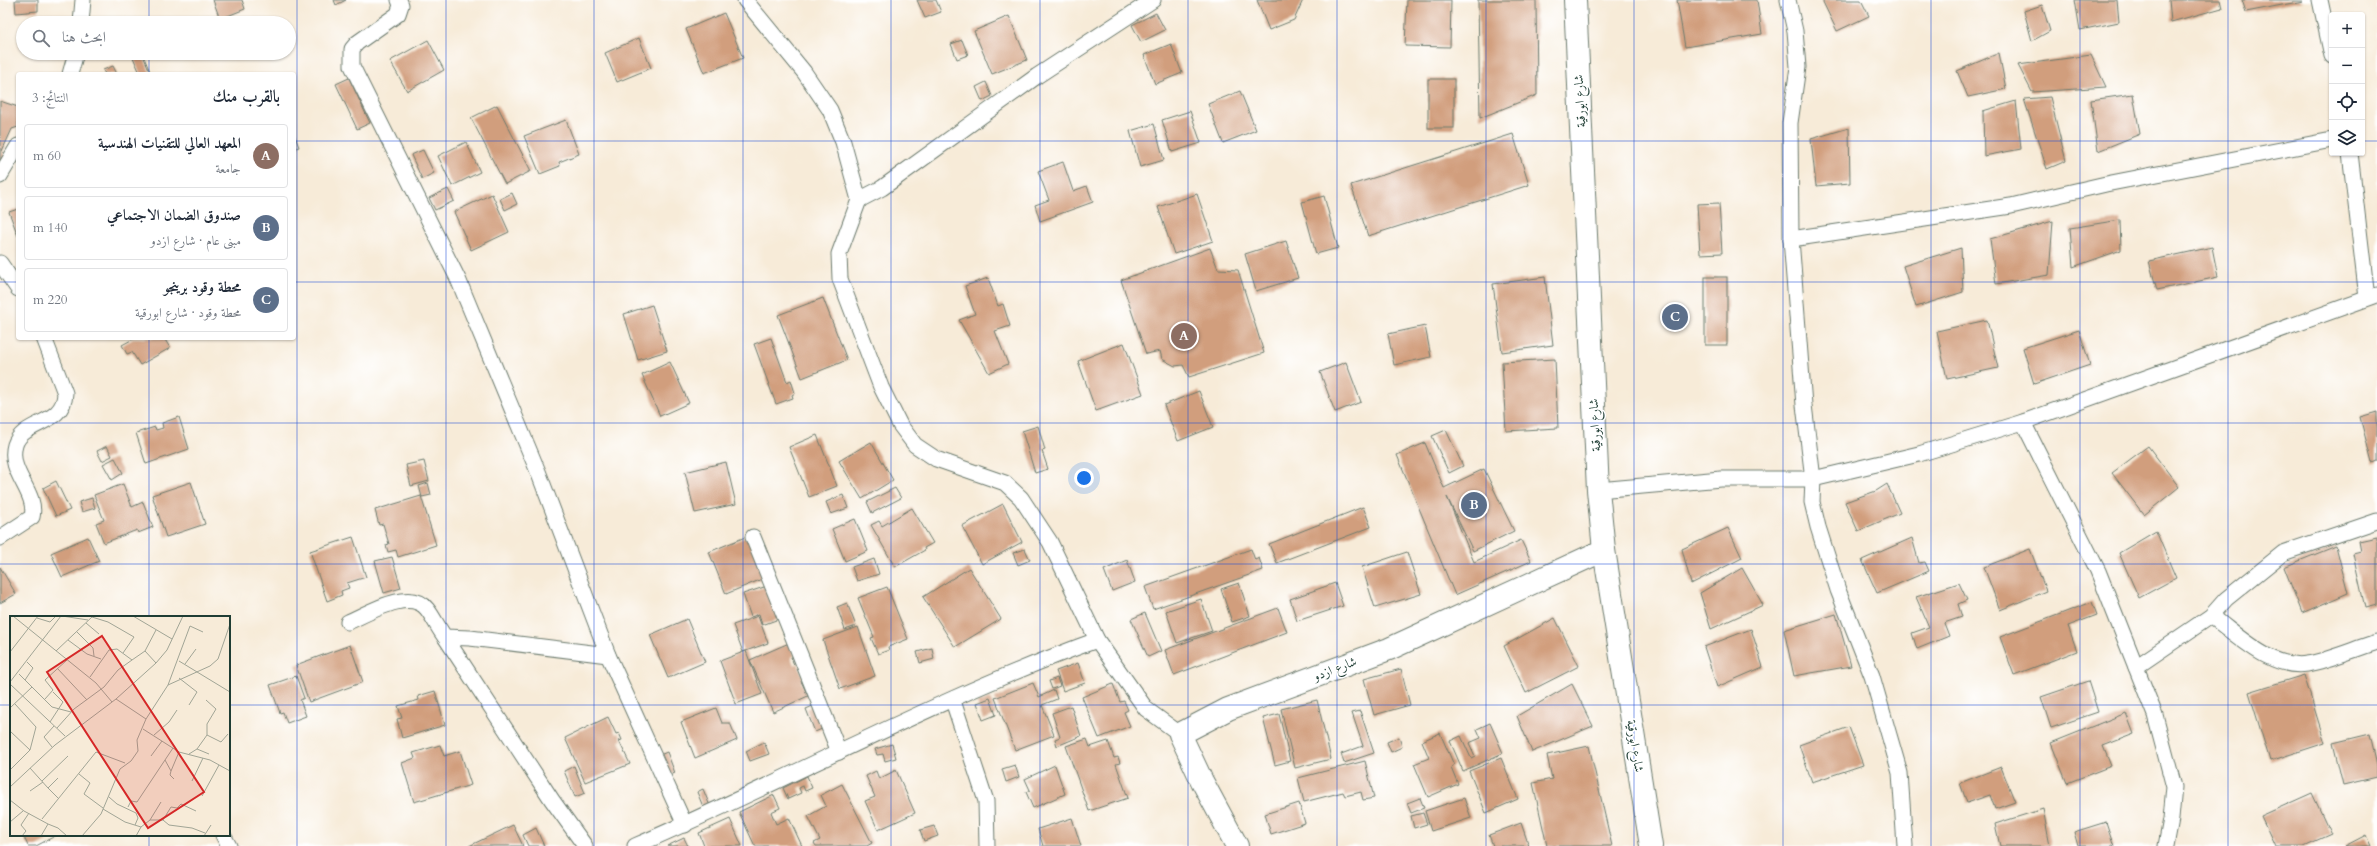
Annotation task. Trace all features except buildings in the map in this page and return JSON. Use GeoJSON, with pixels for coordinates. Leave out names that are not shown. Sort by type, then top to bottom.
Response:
{"type":"FeatureCollection","features":[{"type":"Feature","properties":{"kind":"main road","name":"شارع ابورقية"},"geometry":{"type":"LineString","coordinates":[[1575,0],[1598,490],[1604,550],[1651,846]]}},
{"type":"Feature","properties":{"kind":"main road","name":"شارع ازدو"},"geometry":{"type":"LineString","coordinates":[[1180,734],[1228,709],[1389,649],[1604,550]]}},
{"type":"Feature","properties":{"kind":"main road"},"geometry":{"type":"LineString","coordinates":[[1180,734],[1202,781],[1237,846]]}},
{"type":"Feature","properties":{"kind":"street"},"geometry":{"type":"LineString","coordinates":[[82,16],[83,0]]}},
{"type":"Feature","properties":{"kind":"street"},"geometry":{"type":"LineString","coordinates":[[399,0],[401,5],[398,14],[357,42],[352,49],[352,66],[458,279],[539,474],[608,655],[685,824]]}},
{"type":"Feature","properties":{"kind":"street"},"geometry":{"type":"LineString","coordinates":[[745,0],[804,72],[830,110],[843,142],[859,200],[839,254],[840,279],[881,387],[900,425],[915,445],[936,459],[1005,483],[1021,498],[1050,542],[1097,640],[1146,709],[1180,734]]}},
{"type":"Feature","properties":{"kind":"street"},"geometry":{"type":"LineString","coordinates":[[859,200],[882,188],[1037,76],[1153,0]]}},
{"type":"Feature","properties":{"kind":"street"},"geometry":{"type":"LineString","coordinates":[[1788,0],[1795,30],[1798,67],[1790,124],[1791,239],[1804,406],[1813,479],[1812,502],[1818,527],[1838,590],[1872,676],[1900,773],[1905,846]]}},
{"type":"Feature","properties":{"kind":"street"},"geometry":{"type":"LineString","coordinates":[[2320,0],[2330,48]]}},
{"type":"Feature","properties":{"kind":"street"},"geometry":{"type":"LineString","coordinates":[[71,72],[74,60]]}},
{"type":"Feature","properties":{"kind":"street"},"geometry":{"type":"LineString","coordinates":[[1791,239],[2011,206],[2106,184],[2329,141]]}},
{"type":"Feature","properties":{"kind":"street"},"geometry":{"type":"LineString","coordinates":[[0,176],[16,149]]}},
{"type":"Feature","properties":{"kind":"street"},"geometry":{"type":"LineString","coordinates":[[1598,490],[1721,479],[1813,479],[1919,454],[2023,422],[2372,296],[2350,156]]}},
{"type":"Feature","properties":{"kind":"street"},"geometry":{"type":"LineString","coordinates":[[0,263],[16,286]]}},
{"type":"Feature","properties":{"kind":"street"},"geometry":{"type":"LineString","coordinates":[[0,538],[32,517],[35,507],[13,458],[16,444],[21,434],[56,414],[65,403],[65,393],[45,340]]}},
{"type":"Feature","properties":{"kind":"street"},"geometry":{"type":"LineString","coordinates":[[2023,422],[2098,571],[2155,715],[2174,787],[2171,819],[2166,846]]}},
{"type":"Feature","properties":{"kind":"street"},"geometry":{"type":"LineString","coordinates":[[2136,667],[2211,616],[2226,599],[2283,553],[2377,521]]}},
{"type":"Feature","properties":{"kind":"street"},"geometry":{"type":"LineString","coordinates":[[753,537],[839,752]]}},
{"type":"Feature","properties":{"kind":"street"},"geometry":{"type":"LineString","coordinates":[[348,622],[400,600],[417,600],[426,609],[552,800],[585,846]]}},
{"type":"Feature","properties":{"kind":"street"},"geometry":{"type":"LineString","coordinates":[[2211,616],[2263,653],[2280,662],[2306,664],[2377,642]]}},
{"type":"Feature","properties":{"kind":"street"},"geometry":{"type":"LineString","coordinates":[[445,638],[470,638],[608,655]]}},
{"type":"Feature","properties":{"kind":"street"},"geometry":{"type":"LineString","coordinates":[[635,846],[1033,663],[1097,640]]}},
{"type":"Feature","properties":{"kind":"street"},"geometry":{"type":"LineString","coordinates":[[953,701],[986,801],[987,846]]}},
{"type":"Feature","properties":{"kind":"street"},"geometry":{"type":"LineString","coordinates":[[224,836],[229,846]]}},
{"type":"Feature","properties":{"kind":"place","name":"محطة وقود برينجو"},"geometry":{"type":"Point","coordinates":[1675,317]}},
{"type":"Feature","properties":{"kind":"place","name":"المعهد العالي للتقنيات الهندسية"},"geometry":{"type":"Point","coordinates":[1184,336]}},
{"type":"Feature","properties":{"kind":"place","name":"صندوق الضمان الاجتماعي"},"geometry":{"type":"Point","coordinates":[1474,505]}}]}
